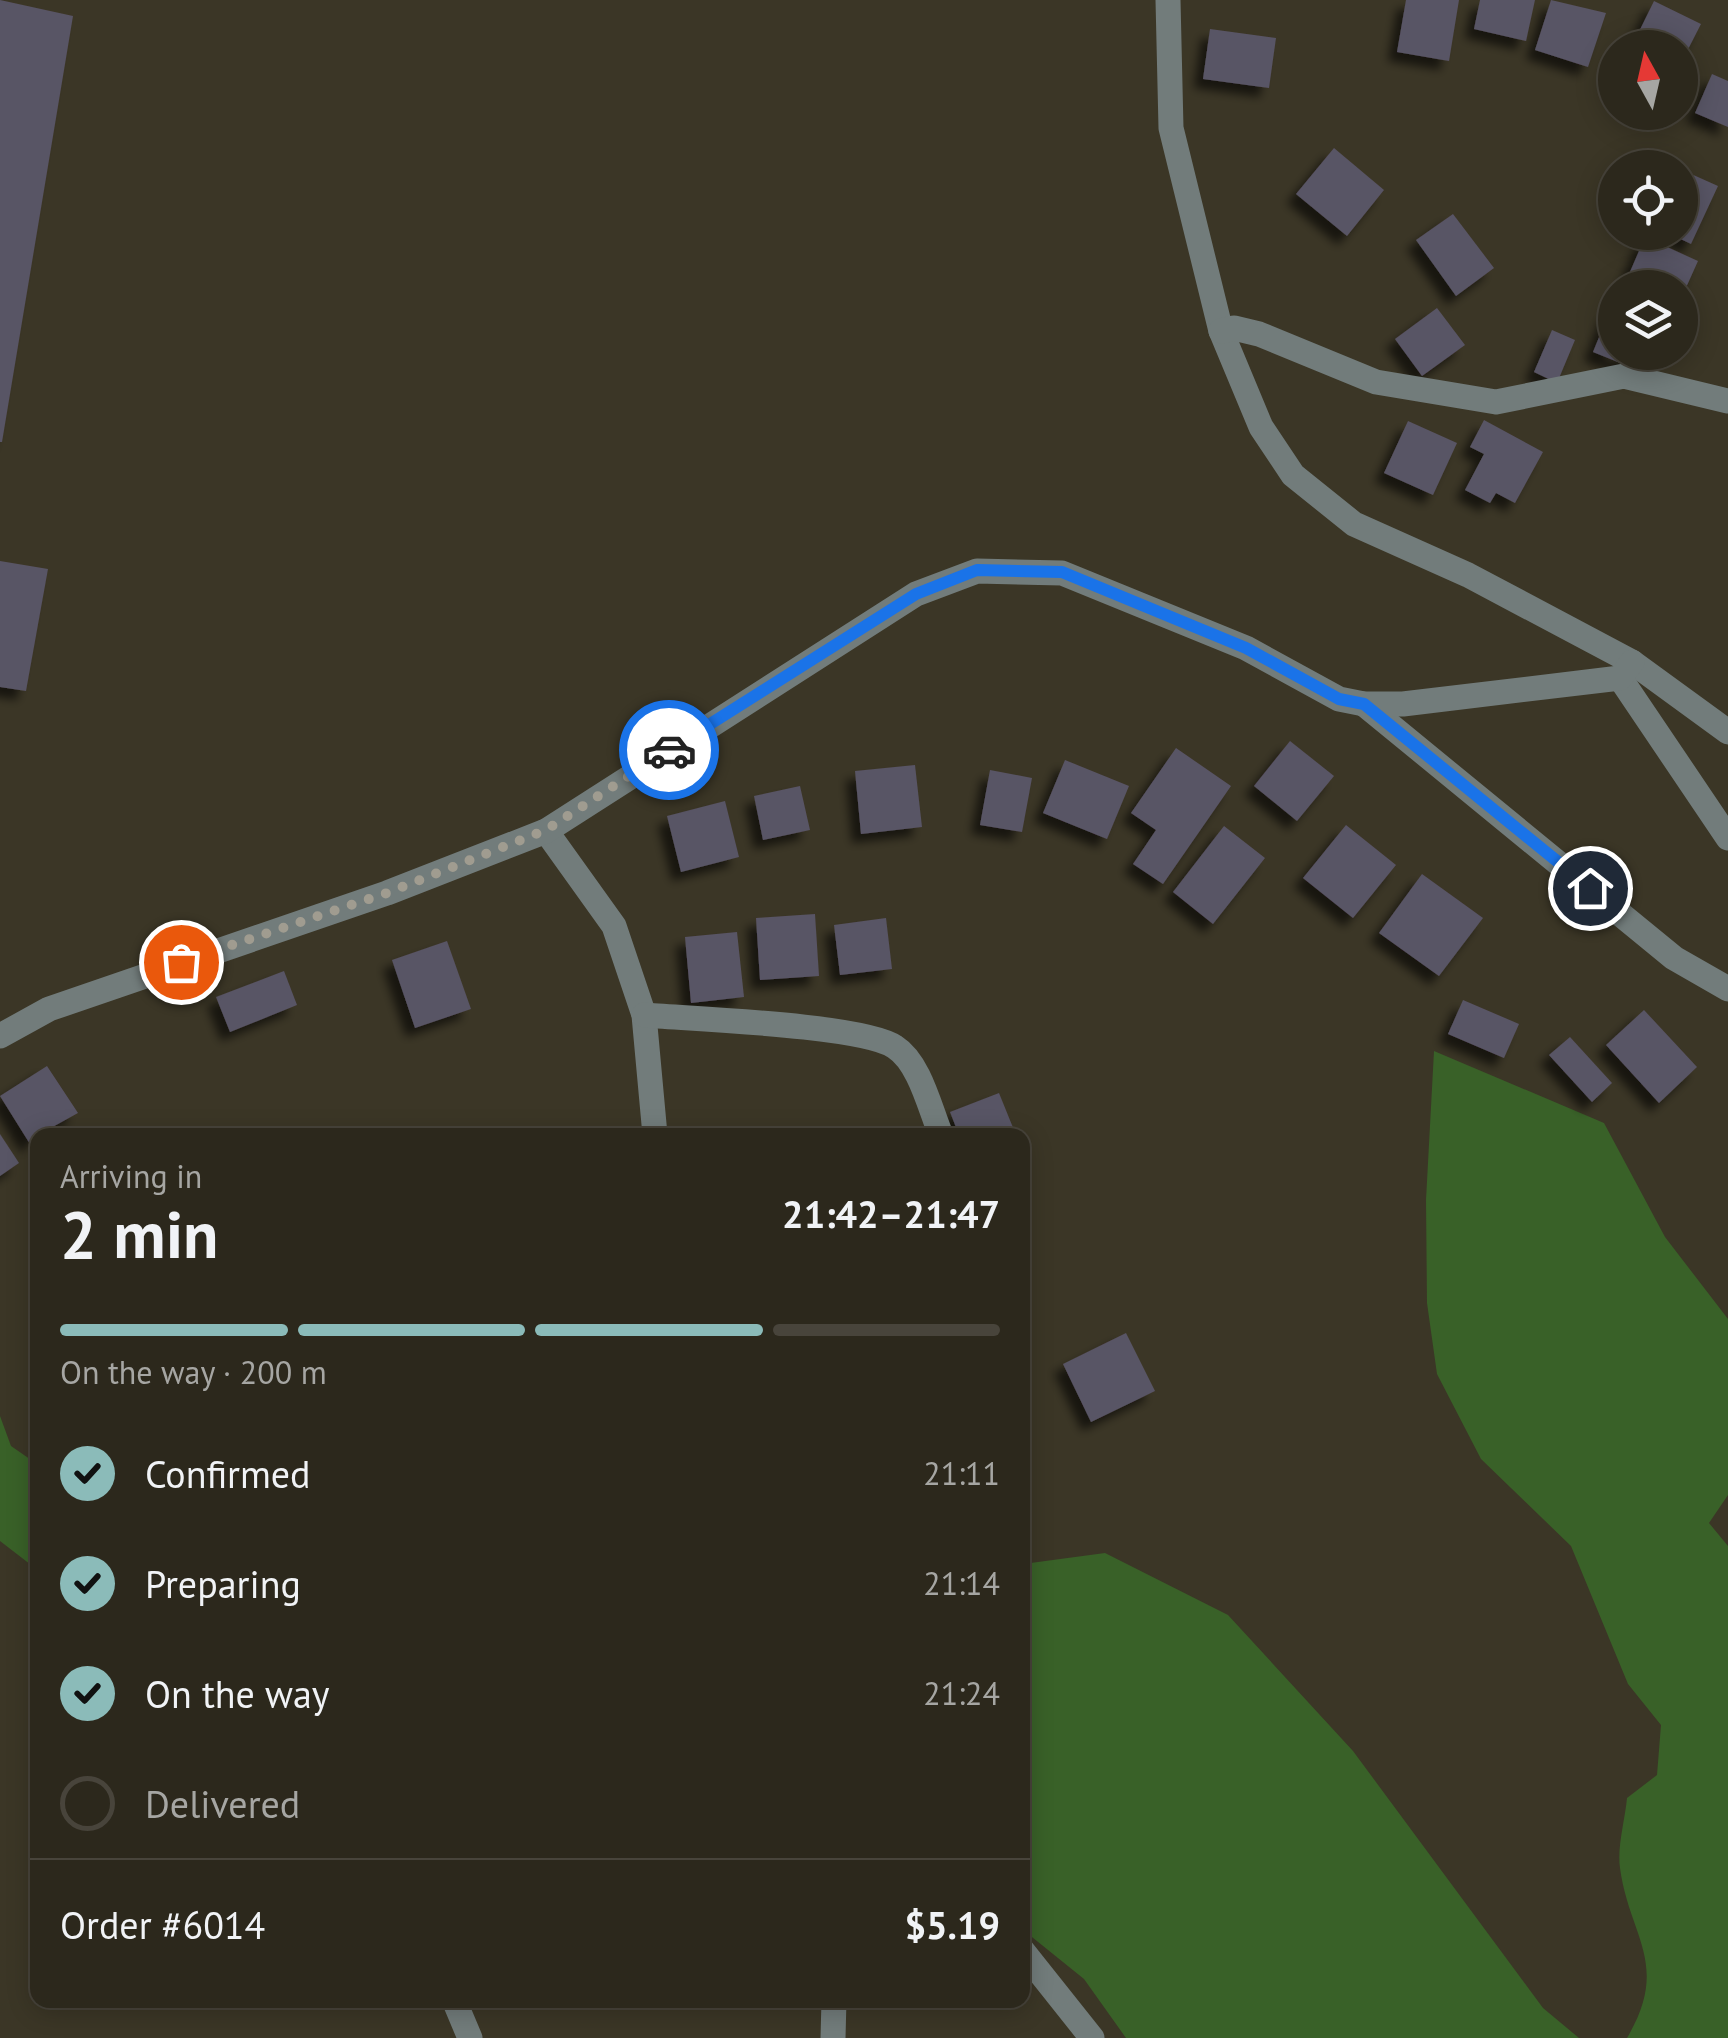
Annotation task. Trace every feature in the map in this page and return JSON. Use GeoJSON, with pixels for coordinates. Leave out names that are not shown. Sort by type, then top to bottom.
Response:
{"type":"FeatureCollection","features":[{"type":"Feature","properties":{"kind":"street"},"geometry":{"type":"LineString","coordinates":[[1168,0],[1171,128],[1221,331],[1261,426],[1293,475],[1354,524],[1468,575],[1728,732]]}},
{"type":"Feature","properties":{"kind":"street"},"geometry":{"type":"LineString","coordinates":[[1221,331],[1234,328],[1259,334],[1376,382],[1496,402],[1624,376],[1728,401]]}},
{"type":"Feature","properties":{"kind":"street"},"geometry":{"type":"LineString","coordinates":[[0,1036],[48,1009],[387,893],[546,830],[916,594],[977,570],[1062,572],[1246,648],[1339,699],[1364,704],[1403,704],[1626,670]]}},
{"type":"Feature","properties":{"kind":"street"},"geometry":{"type":"LineString","coordinates":[[1626,670],[1728,838]]}},
{"type":"Feature","properties":{"kind":"street"},"geometry":{"type":"LineString","coordinates":[[1364,704],[1674,958],[1728,989]]}},
{"type":"Feature","properties":{"kind":"street"},"geometry":{"type":"LineString","coordinates":[[546,830],[614,926],[644,1015],[654,1128]]}},
{"type":"Feature","properties":{"kind":"street"},"geometry":{"type":"LineString","coordinates":[[644,1015],[818,1029],[894,1046],[909,1062],[938,1128]]}},
{"type":"Feature","properties":{"kind":"street"},"geometry":{"type":"LineString","coordinates":[[1030,1960],[1092,2038]]}},
{"type":"Feature","properties":{"kind":"street"},"geometry":{"type":"LineString","coordinates":[[457,2008],[470,2038]]}},
{"type":"Feature","properties":{"kind":"street"},"geometry":{"type":"LineString","coordinates":[[833,2038],[834,2008]]}},
{"type":"Feature","properties":{"kind":"green space"},"geometry":{"type":"Polygon","coordinates":[[[1434,1051],[1604,1123],[1665,1237],[1728,1319],[1728,1495],[1709,1523],[1728,1546],[1728,2038],[1627,2038],[1640,2012],[1646,1970],[1620,1868],[1620,1842],[1627,1798],[1657,1775],[1661,1725],[1628,1684],[1571,1546],[1481,1459],[1437,1374],[1427,1303],[1426,1200],[1434,1051]]]}},
{"type":"Feature","properties":{"kind":"green space"},"geometry":{"type":"Polygon","coordinates":[[[0,1416],[11,1446],[30,1459],[30,1564],[0,1541],[0,1416]]]}},
{"type":"Feature","properties":{"kind":"green space"},"geometry":{"type":"Polygon","coordinates":[[[1105,1553],[1228,1615],[1353,1751],[1543,2008],[1579,2038],[1126,2038],[1084,1979],[1030,1935],[1030,1563],[1105,1553]]]}},
{"type":"Feature","properties":{"kind":"building"},"geometry":{"type":"Polygon","coordinates":[[[0,0],[73,16],[2,442],[0,442],[0,0]]]}},
{"type":"Feature","properties":{"kind":"building"},"geometry":{"type":"Polygon","coordinates":[[[1406,0],[1459,0],[1449,61],[1397,52],[1406,0]]]}},
{"type":"Feature","properties":{"kind":"building"},"geometry":{"type":"Polygon","coordinates":[[[1480,0],[1535,0],[1526,41],[1474,29],[1480,0]]]}},
{"type":"Feature","properties":{"kind":"building"},"geometry":{"type":"Polygon","coordinates":[[[1551,0],[1606,13],[1588,67],[1535,50],[1551,0]]]}},
{"type":"Feature","properties":{"kind":"building"},"geometry":{"type":"Polygon","coordinates":[[[1654,1],[1701,24],[1698,30],[1640,30],[1654,1]]]}},
{"type":"Feature","properties":{"kind":"building"},"geometry":{"type":"Polygon","coordinates":[[[1210,29],[1276,38],[1269,88],[1203,79],[1210,29]]]}},
{"type":"Feature","properties":{"kind":"building"},"geometry":{"type":"Polygon","coordinates":[[[1712,74],[1728,81],[1728,127],[1698,114],[1712,74]]]}},
{"type":"Feature","properties":{"kind":"building"},"geometry":{"type":"Polygon","coordinates":[[[1334,148],[1384,190],[1347,236],[1296,194],[1334,148]]]}},
{"type":"Feature","properties":{"kind":"building"},"geometry":{"type":"Polygon","coordinates":[[[1698,177],[1718,186],[1698,229],[1698,177]]]}},
{"type":"Feature","properties":{"kind":"building"},"geometry":{"type":"Polygon","coordinates":[[[1453,214],[1494,268],[1456,296],[1416,240],[1453,214]]]}},
{"type":"Feature","properties":{"kind":"building"},"geometry":{"type":"Polygon","coordinates":[[[1639,250],[1674,250],[1698,261],[1694,270],[1631,270],[1639,250]]]}},
{"type":"Feature","properties":{"kind":"building"},"geometry":{"type":"Polygon","coordinates":[[[1437,308],[1465,345],[1422,376],[1395,339],[1437,308]]]}},
{"type":"Feature","properties":{"kind":"building"},"geometry":{"type":"Polygon","coordinates":[[[1552,330],[1575,340],[1557,383],[1534,372],[1552,330]]]}},
{"type":"Feature","properties":{"kind":"building"},"geometry":{"type":"Polygon","coordinates":[[[1484,420],[1543,452],[1515,503],[1496,493],[1490,503],[1465,490],[1484,454],[1470,447],[1484,420]]]}},
{"type":"Feature","properties":{"kind":"building"},"geometry":{"type":"Polygon","coordinates":[[[1408,421],[1457,443],[1433,495],[1384,473],[1408,421]]]}},
{"type":"Feature","properties":{"kind":"building"},"geometry":{"type":"Polygon","coordinates":[[[0,561],[48,569],[26,691],[0,687],[0,561]]]}},
{"type":"Feature","properties":{"kind":"building"},"geometry":{"type":"Polygon","coordinates":[[[1290,741],[1334,776],[1297,821],[1254,786],[1290,741]]]}},
{"type":"Feature","properties":{"kind":"building"},"geometry":{"type":"Polygon","coordinates":[[[1176,748],[1231,786],[1163,884],[1133,864],[1156,830],[1131,813],[1176,748]]]}},
{"type":"Feature","properties":{"kind":"building"},"geometry":{"type":"Polygon","coordinates":[[[1065,760],[1129,786],[1107,839],[1043,813],[1065,760]]]}},
{"type":"Feature","properties":{"kind":"building"},"geometry":{"type":"Polygon","coordinates":[[[915,765],[922,827],[861,834],[855,771],[915,765]]]}},
{"type":"Feature","properties":{"kind":"building"},"geometry":{"type":"Polygon","coordinates":[[[990,770],[1032,778],[1022,832],[980,825],[990,770]]]}},
{"type":"Feature","properties":{"kind":"building"},"geometry":{"type":"Polygon","coordinates":[[[800,786],[810,830],[763,840],[754,796],[800,786]]]}},
{"type":"Feature","properties":{"kind":"building"},"geometry":{"type":"Polygon","coordinates":[[[725,801],[739,857],[681,872],[667,816],[725,801]]]}},
{"type":"Feature","properties":{"kind":"building"},"geometry":{"type":"Polygon","coordinates":[[[1346,825],[1396,865],[1353,918],[1303,878],[1346,825]]]}},
{"type":"Feature","properties":{"kind":"building"},"geometry":{"type":"Polygon","coordinates":[[[1224,826],[1265,858],[1213,924],[1173,892],[1224,826]]]}},
{"type":"Feature","properties":{"kind":"building"},"geometry":{"type":"Polygon","coordinates":[[[1422,874],[1483,918],[1439,976],[1379,933],[1422,874]]]}},
{"type":"Feature","properties":{"kind":"building"},"geometry":{"type":"Polygon","coordinates":[[[815,914],[819,976],[760,980],[756,918],[815,914]]]}},
{"type":"Feature","properties":{"kind":"building"},"geometry":{"type":"Polygon","coordinates":[[[886,918],[892,969],[840,975],[834,925],[886,918]]]}},
{"type":"Feature","properties":{"kind":"building"},"geometry":{"type":"Polygon","coordinates":[[[737,932],[744,997],[691,1003],[685,937],[737,932]]]}},
{"type":"Feature","properties":{"kind":"building"},"geometry":{"type":"Polygon","coordinates":[[[447,941],[471,1009],[415,1028],[392,960],[447,941]]]}},
{"type":"Feature","properties":{"kind":"building"},"geometry":{"type":"Polygon","coordinates":[[[284,971],[297,1005],[230,1032],[216,997],[284,971]]]}},
{"type":"Feature","properties":{"kind":"building"},"geometry":{"type":"Polygon","coordinates":[[[1463,1000],[1519,1024],[1504,1058],[1448,1034],[1463,1000]]]}},
{"type":"Feature","properties":{"kind":"building"},"geometry":{"type":"Polygon","coordinates":[[[1644,1010],[1697,1067],[1659,1103],[1606,1045],[1644,1010]]]}},
{"type":"Feature","properties":{"kind":"building"},"geometry":{"type":"Polygon","coordinates":[[[1570,1037],[1612,1083],[1592,1102],[1549,1055],[1570,1037]]]}},
{"type":"Feature","properties":{"kind":"building"},"geometry":{"type":"Polygon","coordinates":[[[47,1066],[78,1113],[51,1128],[30,1128],[30,1144],[0,1096],[47,1066]]]}},
{"type":"Feature","properties":{"kind":"building"},"geometry":{"type":"Polygon","coordinates":[[[999,1093],[1013,1128],[956,1128],[950,1112],[999,1093]]]}},
{"type":"Feature","properties":{"kind":"building"},"geometry":{"type":"Polygon","coordinates":[[[0,1134],[19,1163],[0,1176],[0,1134]]]}},
{"type":"Feature","properties":{"kind":"building"},"geometry":{"type":"Polygon","coordinates":[[[1126,1333],[1155,1391],[1091,1422],[1063,1364],[1126,1333]]]}},
{"type":"Feature","properties":{"kind":"way so far"},"geometry":{"type":"LineString","coordinates":[[181,962],[387,893],[546,830],[669,750]]}},
{"type":"Feature","properties":{"kind":"route"},"geometry":{"type":"LineString","coordinates":[[669,750],[916,594],[977,570],[1062,572],[1246,648],[1339,699],[1364,704],[1590,888]]}}]}
